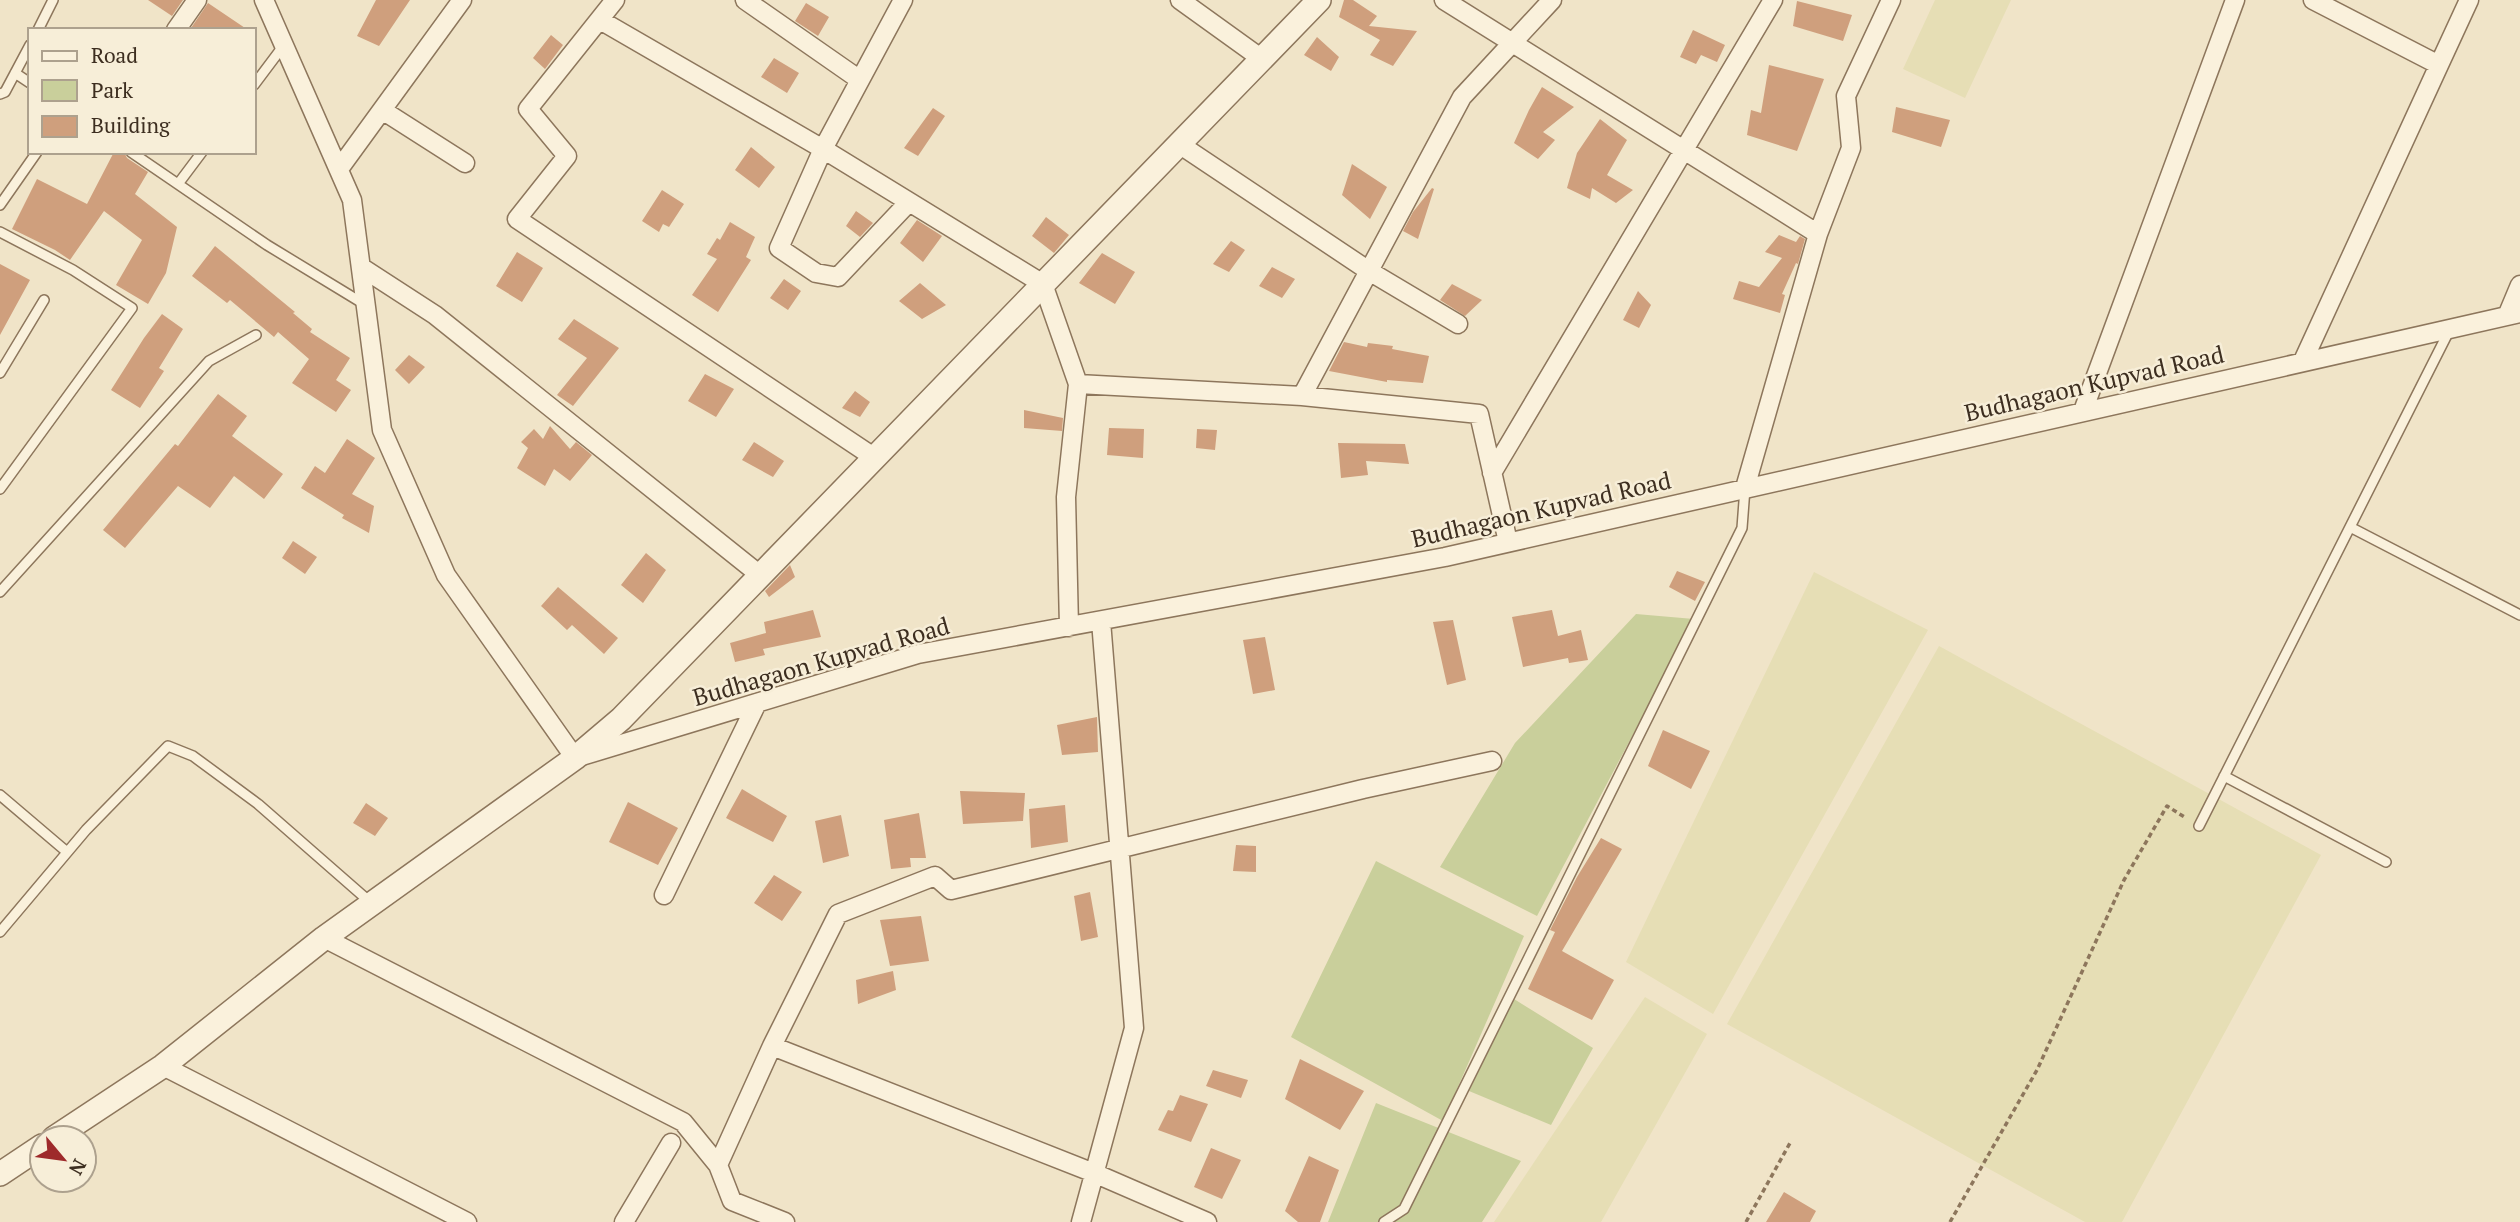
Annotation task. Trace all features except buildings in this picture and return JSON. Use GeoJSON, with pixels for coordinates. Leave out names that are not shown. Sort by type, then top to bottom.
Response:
{"type":"FeatureCollection","features":[{"type":"Feature","properties":{"kind":"street"},"geometry":{"type":"LineString","coordinates":[[177,28],[197,0]]}},
{"type":"Feature","properties":{"kind":"street"},"geometry":{"type":"LineString","coordinates":[[264,0],[352,200],[382,430],[446,575],[575,758]]}},
{"type":"Feature","properties":{"kind":"street"},"geometry":{"type":"LineString","coordinates":[[339,169],[462,0]]}},
{"type":"Feature","properties":{"kind":"street"},"geometry":{"type":"LineString","coordinates":[[615,0],[528,109],[567,156],[517,219],[875,458]]}},
{"type":"Feature","properties":{"kind":"street"},"geometry":{"type":"LineString","coordinates":[[745,0],[860,80]]}},
{"type":"Feature","properties":{"kind":"street"},"geometry":{"type":"LineString","coordinates":[[903,0],[823,149],[779,248],[816,273],[838,277],[909,202]]}},
{"type":"Feature","properties":{"kind":"street"},"geometry":{"type":"LineString","coordinates":[[1180,0],[1262,59]]}},
{"type":"Feature","properties":{"kind":"street"},"geometry":{"type":"LineString","coordinates":[[75,1124],[163,1066],[324,937],[575,758],[621,719],[1319,0]]}},
{"type":"Feature","properties":{"kind":"street"},"geometry":{"type":"LineString","coordinates":[[1444,0],[1818,234]]}},
{"type":"Feature","properties":{"kind":"street"},"geometry":{"type":"LineString","coordinates":[[1303,396],[1462,97],[1552,0]]}},
{"type":"Feature","properties":{"kind":"street"},"geometry":{"type":"LineString","coordinates":[[1492,473],[1773,0]]}},
{"type":"Feature","properties":{"kind":"street"},"geometry":{"type":"LineString","coordinates":[[1745,488],[1818,234],[1850,148],[1846,96],[1891,0]]}},
{"type":"Feature","properties":{"kind":"street"},"geometry":{"type":"LineString","coordinates":[[2083,411],[2235,0]]}},
{"type":"Feature","properties":{"kind":"street"},"geometry":{"type":"LineString","coordinates":[[2313,0],[2439,65]]}},
{"type":"Feature","properties":{"kind":"street"},"geometry":{"type":"LineString","coordinates":[[2303,362],[2469,0]]}},
{"type":"Feature","properties":{"kind":"street"},"geometry":{"type":"LineString","coordinates":[[600,20],[823,149],[1043,284],[1079,384],[1066,497],[1069,627]]}},
{"type":"Feature","properties":{"kind":"street"},"geometry":{"type":"LineString","coordinates":[[382,110],[465,163]]}},
{"type":"Feature","properties":{"kind":"street"},"geometry":{"type":"LineString","coordinates":[[1179,144],[1369,271],[1458,324]]}},
{"type":"Feature","properties":{"kind":"street"},"geometry":{"type":"LineString","coordinates":[[361,267],[436,315],[761,575]]}},
{"type":"Feature","properties":{"kind":"street"},"geometry":{"type":"LineString","coordinates":[[2513,314],[2520,285]]}},
{"type":"Feature","properties":{"kind":"street","name":"Budhagaon Kupvad Road"},"geometry":{"type":"LineString","coordinates":[[575,758],[918,654],[1445,557],[2513,314]]}},
{"type":"Feature","properties":{"kind":"street"},"geometry":{"type":"LineString","coordinates":[[1079,384],[1303,396],[1479,414],[1508,542]]}},
{"type":"Feature","properties":{"kind":"street"},"geometry":{"type":"LineString","coordinates":[[1081,1222],[1134,1028],[1101,621]]}},
{"type":"Feature","properties":{"kind":"street"},"geometry":{"type":"LineString","coordinates":[[664,895],[757,703]]}},
{"type":"Feature","properties":{"kind":"street"},"geometry":{"type":"LineString","coordinates":[[718,1165],[772,1046],[838,914],[934,876],[951,890],[1363,789],[1492,761]]}},
{"type":"Feature","properties":{"kind":"street"},"geometry":{"type":"LineString","coordinates":[[324,937],[683,1122],[718,1165],[732,1201],[745,1215],[785,1222]]}},
{"type":"Feature","properties":{"kind":"street"},"geometry":{"type":"LineString","coordinates":[[772,1046],[1094,1173],[1207,1222]]}},
{"type":"Feature","properties":{"kind":"street"},"geometry":{"type":"LineString","coordinates":[[163,1066],[467,1222]]}},
{"type":"Feature","properties":{"kind":"street"},"geometry":{"type":"LineString","coordinates":[[624,1222],[671,1143]]}},
{"type":"Feature","properties":{"kind":"street"},"geometry":{"type":"LineString","coordinates":[[0,1174],[28,1155]]}},
{"type":"Feature","properties":{"kind":"lane"},"geometry":{"type":"LineString","coordinates":[[39,28],[53,0]]}},
{"type":"Feature","properties":{"kind":"lane"},"geometry":{"type":"LineString","coordinates":[[256,82],[284,45]]}},
{"type":"Feature","properties":{"kind":"lane"},"geometry":{"type":"LineString","coordinates":[[0,94],[5,92],[28,49]]}},
{"type":"Feature","properties":{"kind":"lane"},"geometry":{"type":"LineString","coordinates":[[15,73],[28,82]]}},
{"type":"Feature","properties":{"kind":"lane"},"geometry":{"type":"LineString","coordinates":[[0,205],[36,154]]}},
{"type":"Feature","properties":{"kind":"lane"},"geometry":{"type":"LineString","coordinates":[[134,154],[267,245],[366,305]]}},
{"type":"Feature","properties":{"kind":"lane"},"geometry":{"type":"LineString","coordinates":[[178,184],[200,154]]}},
{"type":"Feature","properties":{"kind":"lane"},"geometry":{"type":"LineString","coordinates":[[0,232],[73,270],[132,308],[0,489]]}},
{"type":"Feature","properties":{"kind":"lane"},"geometry":{"type":"LineString","coordinates":[[0,373],[44,300]]}},
{"type":"Feature","properties":{"kind":"lane"},"geometry":{"type":"LineString","coordinates":[[2199,826],[2450,328]]}},
{"type":"Feature","properties":{"kind":"lane"},"geometry":{"type":"LineString","coordinates":[[0,592],[209,361],[256,335]]}},
{"type":"Feature","properties":{"kind":"lane"},"geometry":{"type":"LineString","coordinates":[[1384,1222],[1404,1209],[1742,527],[1745,488]]}},
{"type":"Feature","properties":{"kind":"lane"},"geometry":{"type":"LineString","coordinates":[[2350,527],[2520,615]]}},
{"type":"Feature","properties":{"kind":"lane"},"geometry":{"type":"LineString","coordinates":[[0,932],[86,830],[168,746],[193,756],[258,804],[371,903]]}},
{"type":"Feature","properties":{"kind":"lane"},"geometry":{"type":"LineString","coordinates":[[2224,776],[2386,862]]}},
{"type":"Feature","properties":{"kind":"lane"},"geometry":{"type":"LineString","coordinates":[[0,795],[67,852]]}},
{"type":"Feature","properties":{"kind":"path"},"geometry":{"type":"LineString","coordinates":[[1951,1222],[2037,1070],[2124,880],[2167,806],[2199,826]]}},
{"type":"Feature","properties":{"kind":"path"},"geometry":{"type":"LineString","coordinates":[[1746,1222],[1790,1143]]}},
{"type":"Feature","properties":{"kind":"shaded area"},"geometry":{"type":"Polygon","coordinates":[[[1935,0],[2011,0],[1965,98],[1903,69],[1935,0]]]}},
{"type":"Feature","properties":{"kind":"shaded area"},"geometry":{"type":"Polygon","coordinates":[[[1814,572],[1928,630],[1713,1014],[1626,962],[1814,572]]]}},
{"type":"Feature","properties":{"kind":"shaded area"},"geometry":{"type":"Polygon","coordinates":[[[1939,646],[2321,855],[2122,1222],[2085,1222],[1727,1024],[1939,646]]]}},
{"type":"Feature","properties":{"kind":"shaded area"},"geometry":{"type":"Polygon","coordinates":[[[1645,997],[1707,1034],[1601,1222],[1494,1222],[1645,997]]]}},
{"type":"Feature","properties":{"kind":"green space"},"geometry":{"type":"Polygon","coordinates":[[[1636,614],[1694,619],[1537,916],[1440,867],[1515,743],[1636,614]]]}},
{"type":"Feature","properties":{"kind":"green space"},"geometry":{"type":"Polygon","coordinates":[[[1376,861],[1524,936],[1443,1121],[1291,1037],[1376,861]]]}},
{"type":"Feature","properties":{"kind":"green space"},"geometry":{"type":"Polygon","coordinates":[[[1514,999],[1593,1048],[1551,1125],[1469,1091],[1514,999]]]}},
{"type":"Feature","properties":{"kind":"green space"},"geometry":{"type":"Polygon","coordinates":[[[1376,1103],[1521,1161],[1482,1222],[1328,1222],[1376,1103]]]}}]}
